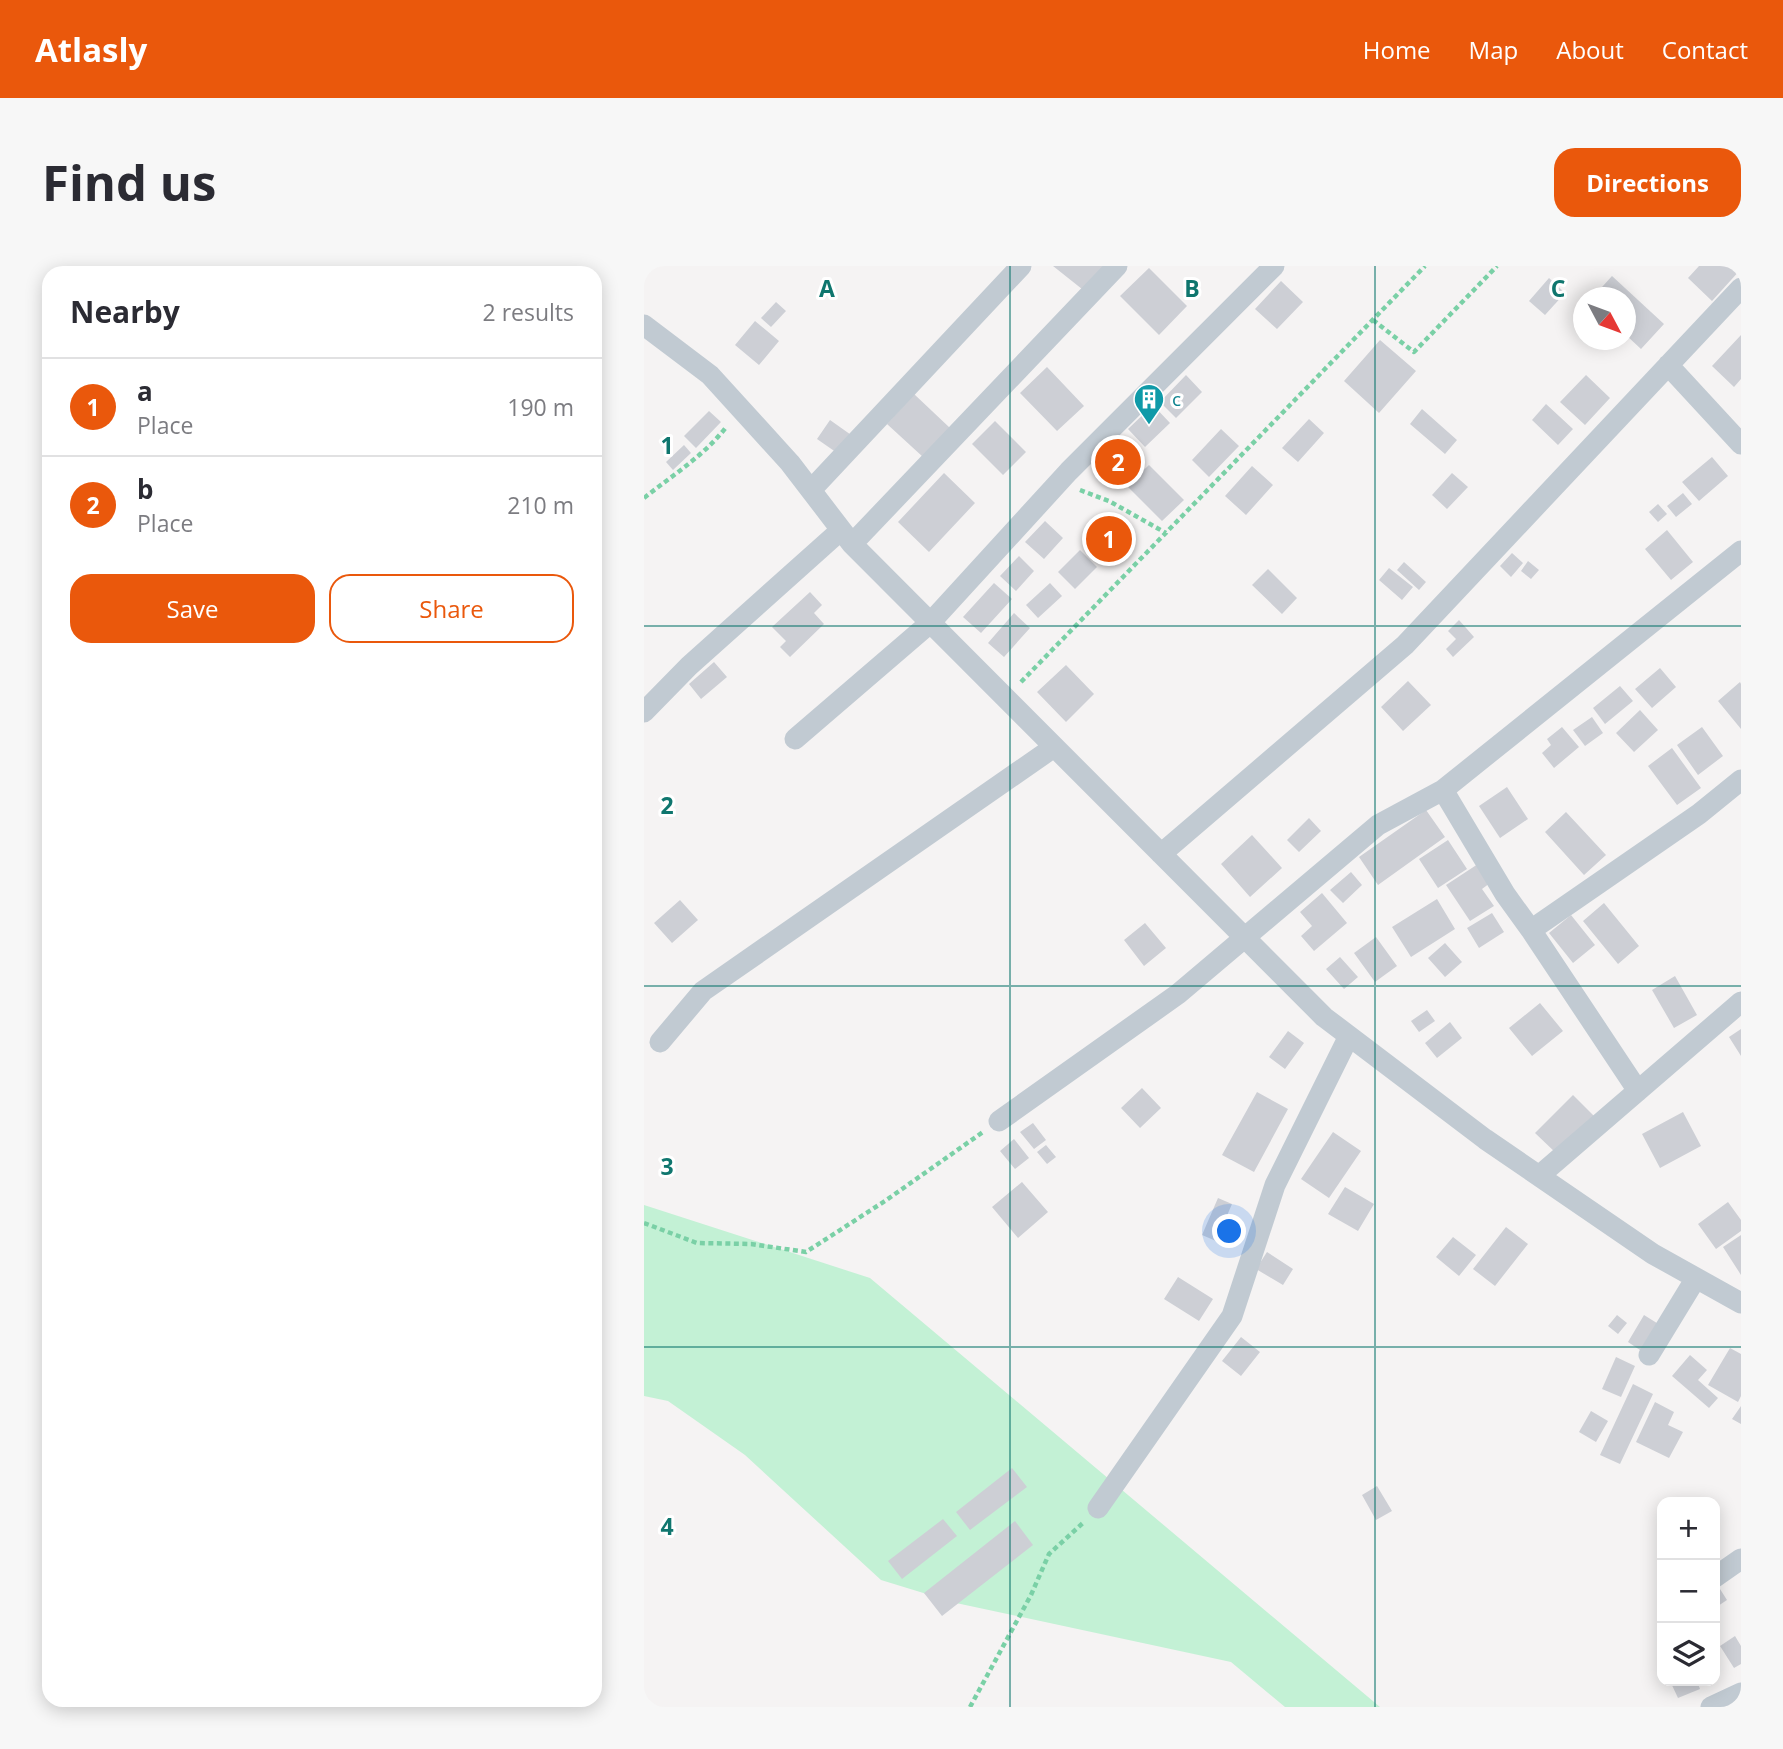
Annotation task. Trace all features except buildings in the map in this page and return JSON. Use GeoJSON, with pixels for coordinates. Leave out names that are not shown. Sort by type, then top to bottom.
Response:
{"type":"FeatureCollection","features":[{"type":"Feature","properties":{"kind":"street"},"geometry":{"type":"LineString","coordinates":[[811,490],[1021,266]]}},
{"type":"Feature","properties":{"kind":"street"},"geometry":{"type":"LineString","coordinates":[[644,712],[689,666],[846,537],[1117,266]]}},
{"type":"Feature","properties":{"kind":"street"},"geometry":{"type":"LineString","coordinates":[[795,739],[930,623],[1060,482],[1274,266]]}},
{"type":"Feature","properties":{"kind":"street"},"geometry":{"type":"LineString","coordinates":[[1161,854],[1405,645],[1741,288]]}},
{"type":"Feature","properties":{"kind":"street"},"geometry":{"type":"LineString","coordinates":[[644,325],[710,375],[790,463],[846,537],[1324,1017],[1485,1139],[1653,1254],[1741,1303]]}},
{"type":"Feature","properties":{"kind":"street"},"geometry":{"type":"LineString","coordinates":[[1668,365],[1741,444]]}},
{"type":"Feature","properties":{"kind":"street"},"geometry":{"type":"LineString","coordinates":[[999,1121],[1178,994],[1378,825],[1443,790],[1741,551]]}},
{"type":"Feature","properties":{"kind":"street"},"geometry":{"type":"LineString","coordinates":[[660,1042],[703,991],[1054,747]]}},
{"type":"Feature","properties":{"kind":"street"},"geometry":{"type":"LineString","coordinates":[[1531,930],[1699,814],[1741,780]]}},
{"type":"Feature","properties":{"kind":"street"},"geometry":{"type":"LineString","coordinates":[[1443,790],[1505,894],[1638,1091]]}},
{"type":"Feature","properties":{"kind":"street"},"geometry":{"type":"LineString","coordinates":[[1539,1176],[1741,1002]]}},
{"type":"Feature","properties":{"kind":"street"},"geometry":{"type":"LineString","coordinates":[[1098,1508],[1231,1316],[1275,1185],[1349,1036]]}},
{"type":"Feature","properties":{"kind":"street"},"geometry":{"type":"LineString","coordinates":[[1649,1355],[1696,1278]]}},
{"type":"Feature","properties":{"kind":"street"},"geometry":{"type":"LineString","coordinates":[[1720,1574],[1741,1559]]}},
{"type":"Feature","properties":{"kind":"street"},"geometry":{"type":"LineString","coordinates":[[1711,1707],[1741,1693]]}},
{"type":"Feature","properties":{"kind":"path"},"geometry":{"type":"LineString","coordinates":[[1006,698],[1425,266]]}},
{"type":"Feature","properties":{"kind":"path"},"geometry":{"type":"LineString","coordinates":[[1373,320],[1414,352],[1497,266]]}},
{"type":"Feature","properties":{"kind":"path"},"geometry":{"type":"LineString","coordinates":[[644,498],[692,463],[717,440],[740,408]]}},
{"type":"Feature","properties":{"kind":"path"},"geometry":{"type":"LineString","coordinates":[[1060,482],[1109,501],[1166,533]]}},
{"type":"Feature","properties":{"kind":"path"},"geometry":{"type":"LineString","coordinates":[[644,1223],[697,1243],[751,1244],[806,1252],[885,1201],[999,1121]]}},
{"type":"Feature","properties":{"kind":"path"},"geometry":{"type":"LineString","coordinates":[[970,1707],[1031,1595],[1049,1554],[1098,1508]]}},
{"type":"Feature","properties":{"kind":"green space"},"geometry":{"type":"Polygon","coordinates":[[[644,1205],[870,1278],[1380,1707],[1285,1707],[1231,1662],[956,1603],[881,1580],[745,1455],[668,1401],[644,1396],[644,1205]]]}},
{"type":"Feature","properties":{"kind":"place","name":"c"},"geometry":{"type":"Point","coordinates":[1149,426]}},
{"type":"Feature","properties":{"kind":"place","name":"b"},"geometry":{"type":"Point","coordinates":[1118,462]}},
{"type":"Feature","properties":{"kind":"place","name":"a"},"geometry":{"type":"Point","coordinates":[1109,539]}}]}
